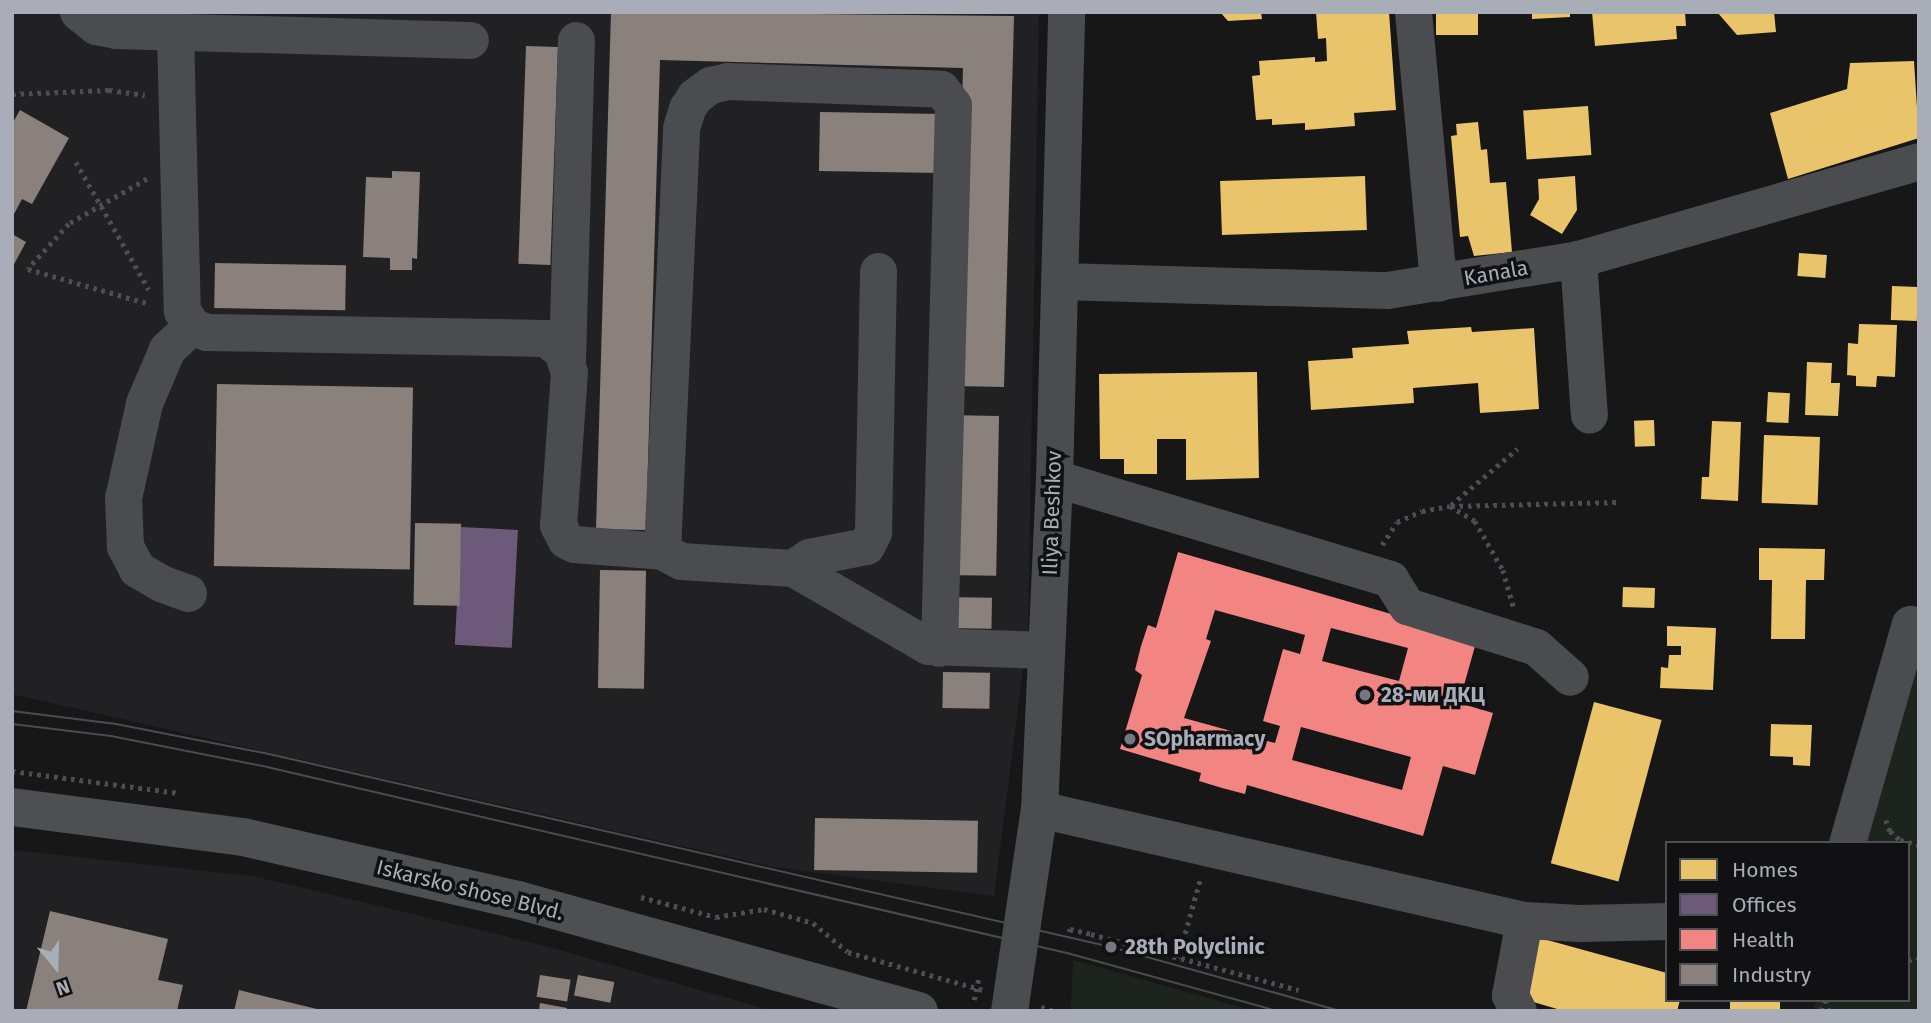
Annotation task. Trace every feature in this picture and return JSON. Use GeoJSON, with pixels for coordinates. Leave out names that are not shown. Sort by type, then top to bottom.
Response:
{"type":"FeatureCollection","features":[{"type":"Feature","properties":{"kind":"main road","name":"Iskarsko shose Blvd."},"geometry":{"type":"LineString","coordinates":[[12,807],[243,837],[518,900],[919,1011]]}},
{"type":"Feature","properties":{"kind":"street"},"geometry":{"type":"LineString","coordinates":[[78,12],[96,26],[116,30],[470,40]]}},
{"type":"Feature","properties":{"kind":"street","name":"Iliya Beshkov"},"geometry":{"type":"LineString","coordinates":[[1009,1011],[1039,808],[1054,478],[1066,12]]}},
{"type":"Feature","properties":{"kind":"street"},"geometry":{"type":"LineString","coordinates":[[1413,12],[1438,283]]}},
{"type":"Feature","properties":{"kind":"street"},"geometry":{"type":"LineString","coordinates":[[175,32],[182,311],[177,317],[167,349],[144,403],[123,498],[125,546],[137,569],[161,583],[188,593]]}},
{"type":"Feature","properties":{"kind":"street"},"geometry":{"type":"LineString","coordinates":[[576,40],[567,360],[569,372],[560,533],[574,544],[662,551],[681,561],[793,568],[916,640],[939,648],[1046,650]]}},
{"type":"Feature","properties":{"kind":"street"},"geometry":{"type":"LineString","coordinates":[[662,551],[681,128],[687,108],[695,96],[710,85],[727,81],[941,89],[953,106],[939,648]]}},
{"type":"Feature","properties":{"kind":"street","name":"Kanala"},"geometry":{"type":"LineString","coordinates":[[1060,281],[1387,290],[1438,283],[1578,260],[1919,161]]}},
{"type":"Feature","properties":{"kind":"street"},"geometry":{"type":"LineString","coordinates":[[1578,260],[1590,415]]}},
{"type":"Feature","properties":{"kind":"street"},"geometry":{"type":"LineString","coordinates":[[793,568],[809,557],[866,546],[873,532],[878,271]]}},
{"type":"Feature","properties":{"kind":"street"},"geometry":{"type":"LineString","coordinates":[[177,317],[206,332],[545,338],[556,344],[567,360]]}},
{"type":"Feature","properties":{"kind":"street"},"geometry":{"type":"LineString","coordinates":[[1054,478],[1390,579],[1407,606],[1536,648],[1570,677]]}},
{"type":"Feature","properties":{"kind":"street"},"geometry":{"type":"LineString","coordinates":[[1848,841],[1910,624]]}},
{"type":"Feature","properties":{"kind":"street"},"geometry":{"type":"LineString","coordinates":[[1039,808],[1524,920],[1580,923],[1665,921]]}},
{"type":"Feature","properties":{"kind":"street"},"geometry":{"type":"LineString","coordinates":[[1518,1011],[1510,995],[1524,920]]}},
{"type":"Feature","properties":{"kind":"path"},"geometry":{"type":"LineString","coordinates":[[12,94],[109,90],[155,96],[177,110]]}},
{"type":"Feature","properties":{"kind":"path"},"geometry":{"type":"LineString","coordinates":[[177,317],[28,269],[69,224],[99,204],[151,177],[178,150]]}},
{"type":"Feature","properties":{"kind":"path"},"geometry":{"type":"LineString","coordinates":[[76,162],[140,279],[177,317]]}},
{"type":"Feature","properties":{"kind":"path"},"geometry":{"type":"LineString","coordinates":[[1450,506],[1517,449]]}},
{"type":"Feature","properties":{"kind":"path"},"geometry":{"type":"LineString","coordinates":[[1375,575],[1383,542],[1398,522],[1422,511],[1450,506],[1619,502]]}},
{"type":"Feature","properties":{"kind":"path"},"geometry":{"type":"LineString","coordinates":[[1450,506],[1475,521],[1503,570],[1513,600],[1514,641]]}},
{"type":"Feature","properties":{"kind":"path"},"geometry":{"type":"LineString","coordinates":[[1178,957],[1209,848]]}},
{"type":"Feature","properties":{"kind":"path"},"geometry":{"type":"LineString","coordinates":[[1062,927],[1299,990]]}},
{"type":"Feature","properties":{"kind":"path"},"geometry":{"type":"LineString","coordinates":[[974,1000],[977,989]]}},
{"type":"Feature","properties":{"kind":"shaded area"},"geometry":{"type":"Polygon","coordinates":[[[12,12],[1039,12],[1028,630],[994,896],[774,867],[12,694],[12,12]]]}},
{"type":"Feature","properties":{"kind":"shaded area"},"geometry":{"type":"Polygon","coordinates":[[[1919,643],[1919,1011],[1813,1011],[1815,1002],[1910,1002],[1910,841],[1868,841],[1919,643]]]}},
{"type":"Feature","properties":{"kind":"shaded area"},"geometry":{"type":"Polygon","coordinates":[[[12,850],[253,876],[542,945],[774,1011],[12,1011],[12,850]]]}},
{"type":"Feature","properties":{"kind":"shaded area"},"geometry":{"type":"Polygon","coordinates":[[[1073,960],[1254,1011],[1081,1011],[1071,1008],[1073,960]]]}},
{"type":"Feature","properties":{"kind":"building: Homes"},"geometry":{"type":"Polygon","coordinates":[[[1220,12],[1261,12],[1262,19],[1228,21],[1220,12]]]}},
{"type":"Feature","properties":{"kind":"building: Homes"},"geometry":{"type":"Polygon","coordinates":[[[1316,12],[1389,12],[1396,110],[1354,113],[1355,126],[1305,130],[1305,123],[1272,125],[1272,119],[1256,120],[1252,76],[1260,75],[1259,61],[1315,57],[1315,62],[1327,61],[1326,38],[1318,39],[1316,12]]]}},
{"type":"Feature","properties":{"kind":"building: Homes"},"geometry":{"type":"Polygon","coordinates":[[[1436,12],[1478,12],[1478,35],[1436,35],[1436,12]]]}},
{"type":"Feature","properties":{"kind":"building: Homes"},"geometry":{"type":"Polygon","coordinates":[[[1532,12],[1570,12],[1570,17],[1532,19],[1532,12]]]}},
{"type":"Feature","properties":{"kind":"building: Homes"},"geometry":{"type":"Polygon","coordinates":[[[1592,12],[1685,12],[1686,26],[1676,26],[1677,39],[1595,46],[1592,12]]]}},
{"type":"Feature","properties":{"kind":"building: Homes"},"geometry":{"type":"Polygon","coordinates":[[[1717,12],[1774,12],[1776,32],[1737,35],[1717,12]]]}},
{"type":"Feature","properties":{"kind":"building: Homes"},"geometry":{"type":"Polygon","coordinates":[[[1914,61],[1919,138],[1788,179],[1770,113],[1847,89],[1850,63],[1914,61]]]}},
{"type":"Feature","properties":{"kind":"building: Homes"},"geometry":{"type":"Polygon","coordinates":[[[1588,106],[1591,155],[1527,159],[1523,111],[1588,106]]]}},
{"type":"Feature","properties":{"kind":"building: Homes"},"geometry":{"type":"Polygon","coordinates":[[[1478,122],[1481,150],[1487,149],[1490,183],[1506,182],[1512,252],[1474,256],[1468,236],[1460,237],[1451,136],[1457,135],[1456,124],[1478,122]]]}},
{"type":"Feature","properties":{"kind":"building: Homes"},"geometry":{"type":"Polygon","coordinates":[[[1365,176],[1367,230],[1222,235],[1220,181],[1365,176]]]}},
{"type":"Feature","properties":{"kind":"building: Homes"},"geometry":{"type":"Polygon","coordinates":[[[1575,176],[1577,210],[1562,234],[1530,215],[1539,199],[1538,179],[1575,176]]]}},
{"type":"Feature","properties":{"kind":"building: Homes"},"geometry":{"type":"Polygon","coordinates":[[[1799,253],[1827,255],[1825,278],[1797,276],[1799,253]]]}},
{"type":"Feature","properties":{"kind":"building: Homes"},"geometry":{"type":"Polygon","coordinates":[[[1892,286],[1918,287],[1917,321],[1891,320],[1892,286]]]}},
{"type":"Feature","properties":{"kind":"building: Homes"},"geometry":{"type":"Polygon","coordinates":[[[1859,324],[1897,325],[1895,377],[1877,376],[1876,387],[1856,386],[1856,376],[1847,375],[1848,343],[1858,344],[1859,324]]]}},
{"type":"Feature","properties":{"kind":"building: Homes"},"geometry":{"type":"Polygon","coordinates":[[[1471,327],[1472,332],[1534,328],[1539,409],[1480,413],[1478,383],[1413,388],[1414,403],[1311,410],[1308,361],[1353,358],[1352,348],[1409,344],[1407,331],[1471,327]]]}},
{"type":"Feature","properties":{"kind":"building: Homes"},"geometry":{"type":"Polygon","coordinates":[[[1807,362],[1832,363],[1831,383],[1840,383],[1838,416],[1805,415],[1807,362]]]}},
{"type":"Feature","properties":{"kind":"building: Homes"},"geometry":{"type":"Polygon","coordinates":[[[1257,372],[1259,478],[1186,480],[1186,439],[1157,439],[1157,474],[1124,474],[1124,459],[1100,459],[1099,374],[1257,372]]]}},
{"type":"Feature","properties":{"kind":"building: Homes"},"geometry":{"type":"Polygon","coordinates":[[[1768,392],[1790,393],[1788,423],[1766,422],[1768,392]]]}},
{"type":"Feature","properties":{"kind":"building: Homes"},"geometry":{"type":"Polygon","coordinates":[[[1654,420],[1655,446],[1635,447],[1634,421],[1654,420]]]}},
{"type":"Feature","properties":{"kind":"building: Homes"},"geometry":{"type":"Polygon","coordinates":[[[1712,421],[1741,422],[1738,501],[1701,499],[1702,477],[1709,477],[1712,421]]]}},
{"type":"Feature","properties":{"kind":"building: Homes"},"geometry":{"type":"Polygon","coordinates":[[[1764,435],[1820,437],[1818,505],[1762,503],[1764,435]]]}},
{"type":"Feature","properties":{"kind":"building: Homes"},"geometry":{"type":"Polygon","coordinates":[[[1759,548],[1825,549],[1824,580],[1806,580],[1805,639],[1771,639],[1772,580],[1759,580],[1759,548]]]}},
{"type":"Feature","properties":{"kind":"building: Homes"},"geometry":{"type":"Polygon","coordinates":[[[1623,587],[1655,588],[1654,608],[1622,607],[1623,587]]]}},
{"type":"Feature","properties":{"kind":"building: Homes"},"geometry":{"type":"Polygon","coordinates":[[[1667,626],[1716,628],[1713,690],[1660,688],[1661,667],[1668,668],[1669,655],[1681,655],[1681,646],[1667,646],[1667,626]]]}},
{"type":"Feature","properties":{"kind":"building: Homes"},"geometry":{"type":"Polygon","coordinates":[[[1594,702],[1662,720],[1618,881],[1551,863],[1594,702]]]}},
{"type":"Feature","properties":{"kind":"building: Homes"},"geometry":{"type":"Polygon","coordinates":[[[1771,724],[1812,725],[1810,766],[1793,765],[1793,757],[1770,756],[1771,724]]]}},
{"type":"Feature","properties":{"kind":"building: Homes"},"geometry":{"type":"Polygon","coordinates":[[[1540,938],[1665,972],[1665,1002],[1679,1002],[1677,1011],[1564,1011],[1523,999],[1540,938]]]}},
{"type":"Feature","properties":{"kind":"building: Homes"},"geometry":{"type":"Polygon","coordinates":[[[1730,1002],[1780,1002],[1780,1011],[1730,1011],[1730,1002]]]}},
{"type":"Feature","properties":{"kind":"building: Offices"},"geometry":{"type":"Polygon","coordinates":[[[461,527],[518,530],[512,648],[455,645],[461,527]]]}},
{"type":"Feature","properties":{"kind":"building: Health","name":"28-ми ДКЦ"},"geometry":{"type":"Polygon","coordinates":[[[1178,552],[1477,639],[1459,703],[1493,713],[1475,775],[1443,766],[1423,836],[1247,785],[1245,794],[1222,788],[1199,781],[1201,773],[1120,749],[1142,675],[1135,670],[1141,646],[1148,625],[1156,628],[1178,552]],[[1215,610],[1206,639],[1211,641],[1184,718],[1275,743],[1280,726],[1263,721],[1283,649],[1300,654],[1305,635],[1215,610]],[[1331,628],[1322,661],[1399,681],[1408,648],[1331,628]],[[1301,727],[1292,760],[1402,790],[1411,757],[1301,727]]]}},
{"type":"Feature","properties":{"kind":"building: Industry"},"geometry":{"type":"Polygon","coordinates":[[[611,12],[1014,16],[1004,387],[954,386],[963,68],[660,60],[646,530],[596,529],[611,12]]]}},
{"type":"Feature","properties":{"kind":"building: Industry"},"geometry":{"type":"Polygon","coordinates":[[[526,46],[558,47],[550,265],[518,264],[526,46]]]}},
{"type":"Feature","properties":{"kind":"building: Industry"},"geometry":{"type":"Polygon","coordinates":[[[20,110],[69,138],[32,204],[22,199],[12,218],[12,124],[20,110]]]}},
{"type":"Feature","properties":{"kind":"building: Industry"},"geometry":{"type":"Polygon","coordinates":[[[820,112],[941,114],[940,173],[819,171],[820,112]]]}},
{"type":"Feature","properties":{"kind":"building: Industry"},"geometry":{"type":"Polygon","coordinates":[[[392,171],[420,172],[417,259],[412,258],[412,270],[390,270],[390,258],[363,257],[366,177],[392,178],[392,171]]]}},
{"type":"Feature","properties":{"kind":"building: Industry"},"geometry":{"type":"Polygon","coordinates":[[[12,234],[26,242],[12,268],[12,234]]]}},
{"type":"Feature","properties":{"kind":"building: Industry"},"geometry":{"type":"Polygon","coordinates":[[[215,263],[346,265],[345,310],[214,308],[215,263]]]}},
{"type":"Feature","properties":{"kind":"building: Industry"},"geometry":{"type":"Polygon","coordinates":[[[217,384],[413,387],[410,569],[214,566],[217,384]]]}},
{"type":"Feature","properties":{"kind":"building: Industry"},"geometry":{"type":"Polygon","coordinates":[[[948,415],[999,416],[996,576],[945,575],[948,415]]]}},
{"type":"Feature","properties":{"kind":"building: Industry"},"geometry":{"type":"Polygon","coordinates":[[[415,523],[461,524],[460,606],[414,605],[415,523]]]}},
{"type":"Feature","properties":{"kind":"building: Industry"},"geometry":{"type":"Polygon","coordinates":[[[600,570],[646,571],[644,689],[598,688],[600,570]]]}},
{"type":"Feature","properties":{"kind":"building: Industry"},"geometry":{"type":"Polygon","coordinates":[[[945,597],[992,598],[991,629],[944,628],[945,597]]]}},
{"type":"Feature","properties":{"kind":"building: Industry"},"geometry":{"type":"Polygon","coordinates":[[[943,672],[990,673],[989,709],[942,708],[943,672]]]}},
{"type":"Feature","properties":{"kind":"building: Industry"},"geometry":{"type":"Polygon","coordinates":[[[815,818],[978,821],[977,873],[814,870],[815,818]]]}},
{"type":"Feature","properties":{"kind":"building: Industry"},"geometry":{"type":"Polygon","coordinates":[[[50,911],[168,939],[158,980],[183,985],[177,1011],[26,1011],[50,911]]]}},
{"type":"Feature","properties":{"kind":"building: Industry"},"geometry":{"type":"Polygon","coordinates":[[[540,975],[571,980],[567,1002],[537,997],[540,975]]]}},
{"type":"Feature","properties":{"kind":"building: Industry"},"geometry":{"type":"Polygon","coordinates":[[[578,975],[614,982],[610,1003],[574,996],[578,975]]]}},
{"type":"Feature","properties":{"kind":"building: Industry"},"geometry":{"type":"Polygon","coordinates":[[[239,990],[321,1010],[321,1011],[234,1011],[239,990]]]}},
{"type":"Feature","properties":{"kind":"building: Industry"},"geometry":{"type":"Polygon","coordinates":[[[540,1003],[567,1008],[566,1011],[539,1011],[540,1003]]]}},
{"type":"Feature","properties":{"kind":"tram line"},"geometry":{"type":"LineString","coordinates":[[12,711],[116,724],[269,754],[1111,947],[1340,1011]]}},
{"type":"Feature","properties":{"kind":"tram line"},"geometry":{"type":"LineString","coordinates":[[12,724],[111,736],[267,767],[1067,953],[1277,1011]]}},
{"type":"Feature","properties":{"kind":"place","name":"28-ми ДКЦ"},"geometry":{"type":"Point","coordinates":[1365,695]}},
{"type":"Feature","properties":{"kind":"place","name":"SOpharmacy"},"geometry":{"type":"Point","coordinates":[1130,739]}},
{"type":"Feature","properties":{"kind":"place","name":"28th Polyclinic"},"geometry":{"type":"Point","coordinates":[1111,947]}}]}
